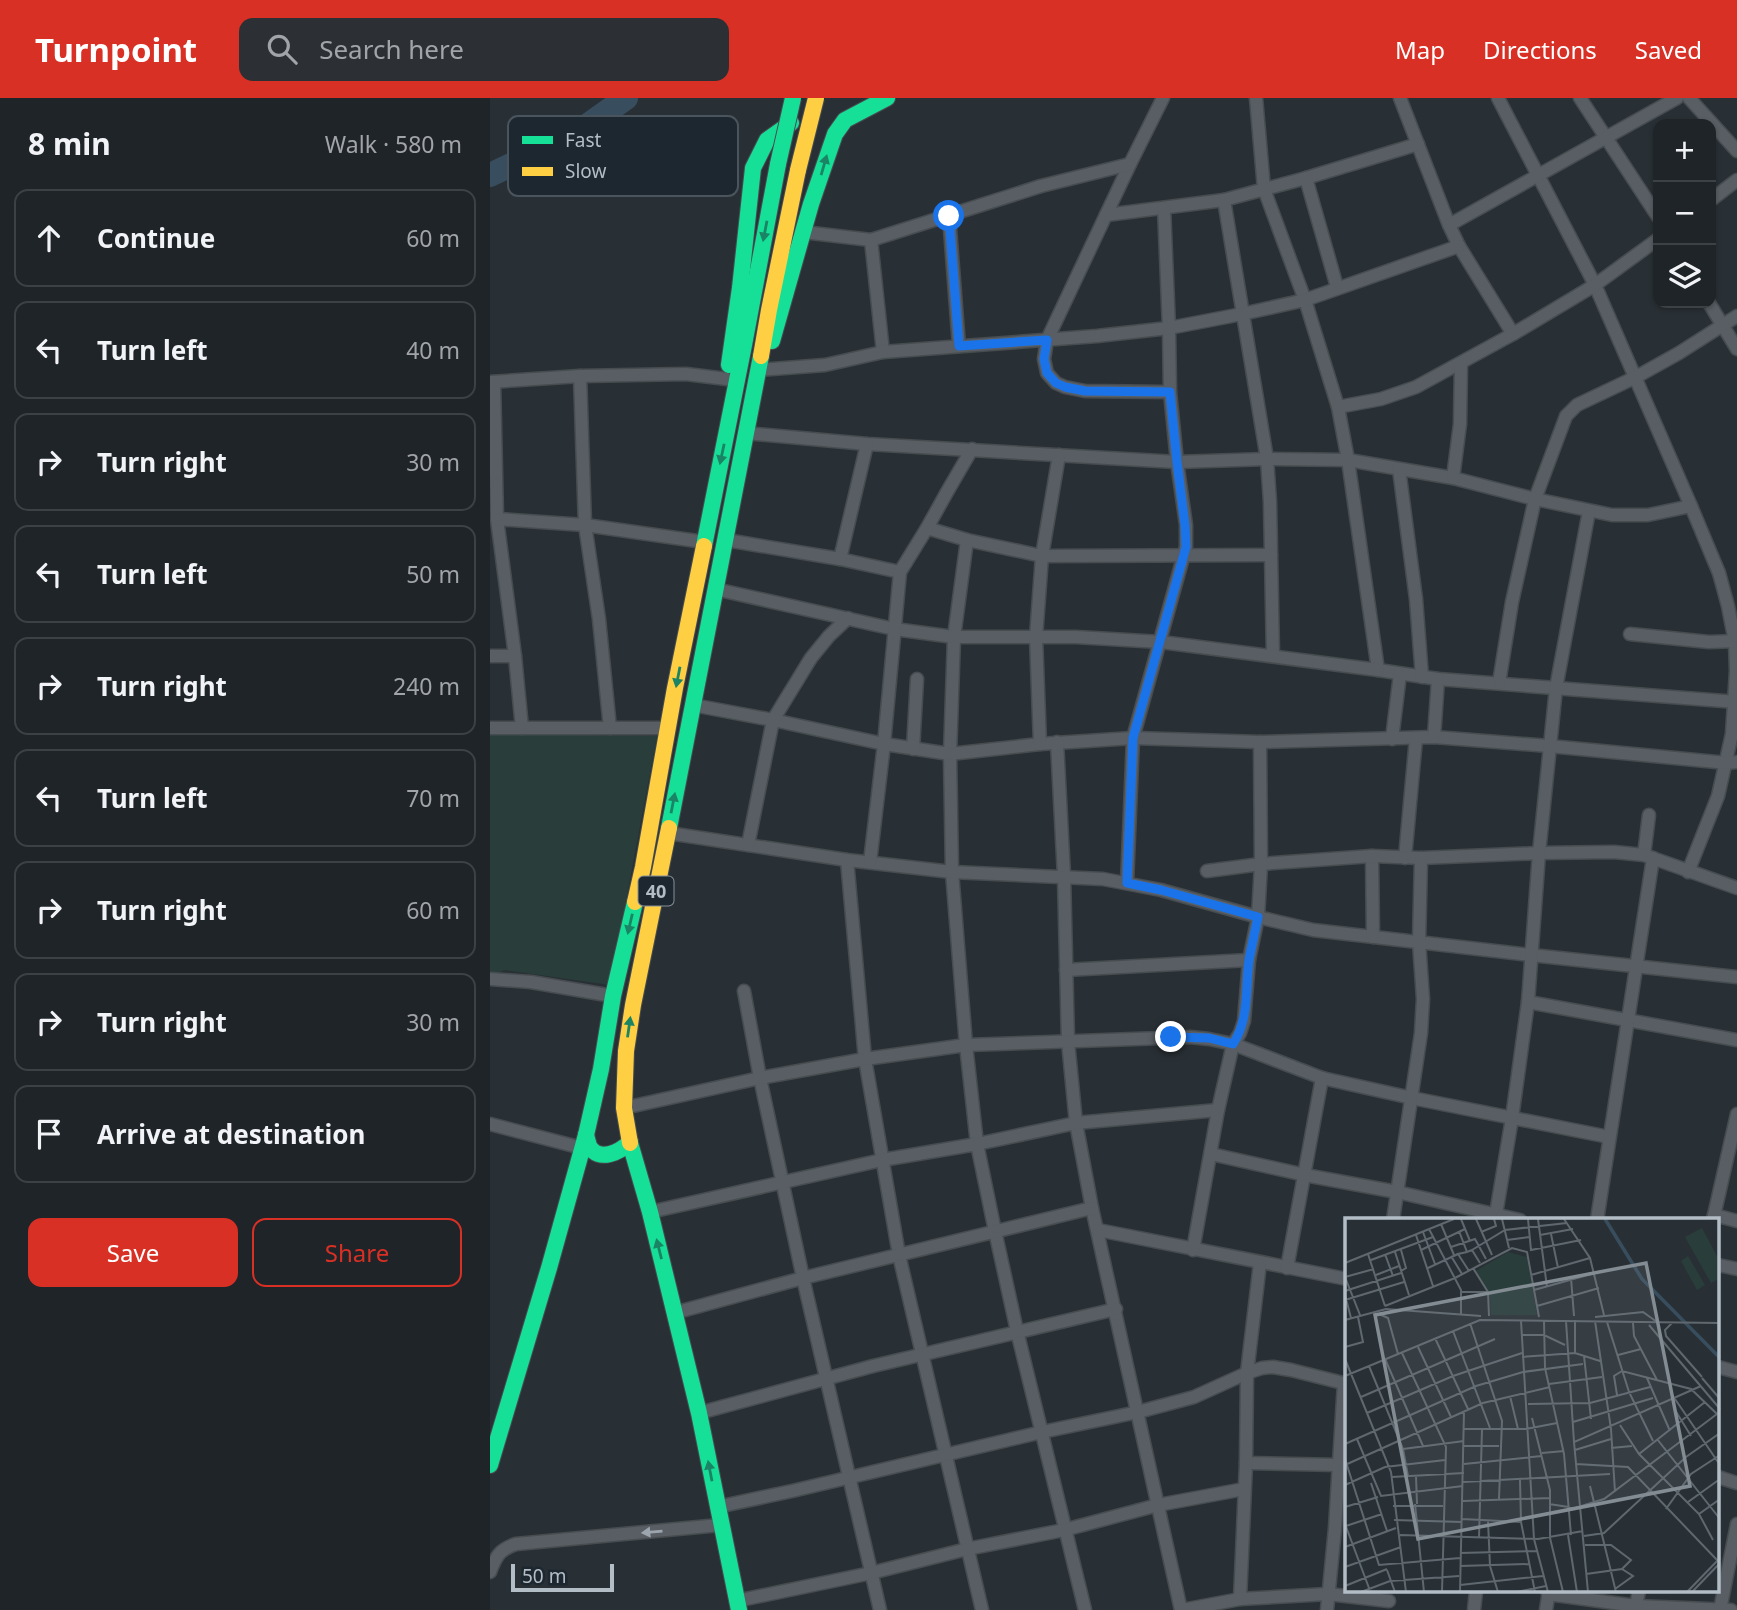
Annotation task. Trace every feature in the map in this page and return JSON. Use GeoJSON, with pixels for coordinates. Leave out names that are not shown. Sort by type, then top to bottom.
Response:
{"type":"FeatureCollection","features":[{"type":"Feature","properties":{"kind":"main road","name":"40"},"geometry":{"type":"LineString","coordinates":[[490,1465],[549,1268],[601,1069],[613,996],[643,867],[704,542],[793,98]]}},
{"type":"Feature","properties":{"kind":"main road","name":"40"},"geometry":{"type":"LineString","coordinates":[[737,1605],[699,1413],[650,1212],[630,1142],[624,1108],[626,1051],[632,1005],[726,540],[769,310],[797,170],[816,98]]}},
{"type":"Feature","properties":{"kind":"main road"},"geometry":{"type":"LineString","coordinates":[[728,427],[727,379],[753,168],[767,140],[825,98]]}},
{"type":"Feature","properties":{"kind":"main road"},"geometry":{"type":"LineString","coordinates":[[759,370],[780,317],[825,157],[839,127],[845,120],[887,98]]}},
{"type":"Feature","properties":{"kind":"main road"},"geometry":{"type":"LineString","coordinates":[[584,1142],[595,1153],[606,1155],[622,1150],[630,1142]]}},
{"type":"Feature","properties":{"kind":"street"},"geometry":{"type":"LineString","coordinates":[[1163,98],[1047,340],[1044,359],[1047,373],[1056,383],[1065,387],[1085,391],[1170,392]]}},
{"type":"Feature","properties":{"kind":"street"},"geometry":{"type":"LineString","coordinates":[[1255,98],[1264,189],[1304,300],[1338,407],[1378,670]]}},
{"type":"Feature","properties":{"kind":"street"},"geometry":{"type":"LineString","coordinates":[[1399,98],[1459,246],[1513,334]]}},
{"type":"Feature","properties":{"kind":"street"},"geometry":{"type":"LineString","coordinates":[[1498,98],[1595,285],[1719,573],[1728,606],[1736,642],[1732,762],[1688,872]]}},
{"type":"Feature","properties":{"kind":"street"},"geometry":{"type":"LineString","coordinates":[[1580,98],[1653,210]]}},
{"type":"Feature","properties":{"kind":"street"},"geometry":{"type":"LineString","coordinates":[[1449,225],[1677,98]]}},
{"type":"Feature","properties":{"kind":"street"},"geometry":{"type":"LineString","coordinates":[[1689,98],[1737,151]]}},
{"type":"Feature","properties":{"kind":"street"},"geometry":{"type":"LineString","coordinates":[[1106,215],[1224,200],[1418,144]]}},
{"type":"Feature","properties":{"kind":"street"},"geometry":{"type":"LineString","coordinates":[[803,232],[871,240],[1041,186],[1130,164]]}},
{"type":"Feature","properties":{"kind":"street"},"geometry":{"type":"LineString","coordinates":[[1306,178],[1338,288]]}},
{"type":"Feature","properties":{"kind":"street"},"geometry":{"type":"LineString","coordinates":[[1716,196],[1737,180]]}},
{"type":"Feature","properties":{"kind":"street"},"geometry":{"type":"LineString","coordinates":[[1224,200],[1267,459],[1273,656]]}},
{"type":"Feature","properties":{"kind":"street"},"geometry":{"type":"LineString","coordinates":[[1127,883],[1133,738],[1186,547],[1170,392],[1164,208]]}},
{"type":"Feature","properties":{"kind":"street"},"geometry":{"type":"LineString","coordinates":[[949,216],[959,346]]}},
{"type":"Feature","properties":{"kind":"street"},"geometry":{"type":"LineString","coordinates":[[871,240],[883,352]]}},
{"type":"Feature","properties":{"kind":"street"},"geometry":{"type":"LineString","coordinates":[[1338,407],[1381,399],[1416,387],[1595,285],[1653,243]]}},
{"type":"Feature","properties":{"kind":"street"},"geometry":{"type":"LineString","coordinates":[[759,370],[825,365],[883,352],[1047,340],[1169,327],[1304,300],[1459,246]]}},
{"type":"Feature","properties":{"kind":"street"},"geometry":{"type":"LineString","coordinates":[[1712,308],[1737,349]]}},
{"type":"Feature","properties":{"kind":"street"},"geometry":{"type":"LineString","coordinates":[[1499,683],[1515,589],[1535,499],[1561,426],[1571,409],[1679,353],[1737,316]]}},
{"type":"Feature","properties":{"kind":"street"},"geometry":{"type":"LineString","coordinates":[[1453,478],[1460,424],[1461,363]]}},
{"type":"Feature","properties":{"kind":"street"},"geometry":{"type":"LineString","coordinates":[[522,728],[497,519],[492,382],[580,376],[686,374],[727,379]]}},
{"type":"Feature","properties":{"kind":"street"},"geometry":{"type":"LineString","coordinates":[[580,376],[585,525],[599,619],[610,728]]}},
{"type":"Feature","properties":{"kind":"street"},"geometry":{"type":"LineString","coordinates":[[745,433],[867,444],[1177,462],[1348,460],[1453,478],[1612,515],[1665,513],[1691,506]]}},
{"type":"Feature","properties":{"kind":"street"},"geometry":{"type":"LineString","coordinates":[[841,559],[867,444]]}},
{"type":"Feature","properties":{"kind":"street"},"geometry":{"type":"LineString","coordinates":[[870,862],[900,572],[972,449]]}},
{"type":"Feature","properties":{"kind":"street"},"geometry":{"type":"LineString","coordinates":[[1040,744],[1036,637],[1042,556],[1059,455]]}},
{"type":"Feature","properties":{"kind":"street"},"geometry":{"type":"LineString","coordinates":[[1399,469],[1416,599],[1422,677]]}},
{"type":"Feature","properties":{"kind":"street"},"geometry":{"type":"LineString","coordinates":[[1211,1154],[1397,1192],[1496,1217],[1528,1002],[1539,853],[1556,688],[1589,511]]}},
{"type":"Feature","properties":{"kind":"street"},"geometry":{"type":"LineString","coordinates":[[497,519],[585,525],[704,542]]}},
{"type":"Feature","properties":{"kind":"street"},"geometry":{"type":"LineString","coordinates":[[928,528],[967,540],[1042,556],[1271,555]]}},
{"type":"Feature","properties":{"kind":"street"},"geometry":{"type":"LineString","coordinates":[[726,540],[841,559],[900,572]]}},
{"type":"Feature","properties":{"kind":"street"},"geometry":{"type":"LineString","coordinates":[[967,540],[954,637],[950,754],[952,872],[966,1045],[977,1144],[995,1231],[1085,1610]]}},
{"type":"Feature","properties":{"kind":"street"},"geometry":{"type":"LineString","coordinates":[[715,589],[894,629],[954,637],[1161,642],[1438,679],[1736,701]]}},
{"type":"Feature","properties":{"kind":"street"},"geometry":{"type":"LineString","coordinates":[[748,845],[773,720],[811,658],[848,618]]}},
{"type":"Feature","properties":{"kind":"street"},"geometry":{"type":"LineString","coordinates":[[1630,634],[1736,642]]}},
{"type":"Feature","properties":{"kind":"street"},"geometry":{"type":"LineString","coordinates":[[490,656],[515,656]]}},
{"type":"Feature","properties":{"kind":"street"},"geometry":{"type":"LineString","coordinates":[[1392,738],[1399,674]]}},
{"type":"Feature","properties":{"kind":"street"},"geometry":{"type":"LineString","coordinates":[[913,749],[917,679]]}},
{"type":"Feature","properties":{"kind":"street"},"geometry":{"type":"LineString","coordinates":[[1434,737],[1438,679]]}},
{"type":"Feature","properties":{"kind":"street"},"geometry":{"type":"LineString","coordinates":[[693,705],[884,744],[950,754],[1057,742],[1133,738],[1259,742],[1434,737],[1732,762]]}},
{"type":"Feature","properties":{"kind":"street"},"geometry":{"type":"LineString","coordinates":[[490,728],[669,728]]}},
{"type":"Feature","properties":{"kind":"street"},"geometry":{"type":"LineString","coordinates":[[1405,858],[1416,738]]}},
{"type":"Feature","properties":{"kind":"street"},"geometry":{"type":"LineString","coordinates":[[1057,742],[1068,1042],[1076,1123],[1181,1610],[1240,1600],[1328,1594],[1389,1600]]}},
{"type":"Feature","properties":{"kind":"street"},"geometry":{"type":"LineString","coordinates":[[1194,1250],[1218,1110],[1233,1044],[1244,1021],[1249,960],[1258,917],[1261,864],[1259,742]]}},
{"type":"Feature","properties":{"kind":"street"},"geometry":{"type":"LineString","coordinates":[[1597,1218],[1637,967],[1648,857],[1649,815]]}},
{"type":"Feature","properties":{"kind":"street"},"geometry":{"type":"LineString","coordinates":[[667,833],[847,860],[952,872],[1064,876],[1127,883],[1313,930],[1737,977]]}},
{"type":"Feature","properties":{"kind":"street"},"geometry":{"type":"LineString","coordinates":[[1207,871],[1372,856],[1421,858],[1614,852],[1648,857],[1737,888]]}},
{"type":"Feature","properties":{"kind":"street"},"geometry":{"type":"LineString","coordinates":[[1372,856],[1373,937]]}},
{"type":"Feature","properties":{"kind":"street"},"geometry":{"type":"LineString","coordinates":[[1393,1218],[1422,1012],[1419,942],[1421,858]]}},
{"type":"Feature","properties":{"kind":"street"},"geometry":{"type":"LineString","coordinates":[[847,860],[865,1059],[899,1255],[982,1610]]}},
{"type":"Feature","properties":{"kind":"street"},"geometry":{"type":"LineString","coordinates":[[1066,970],[1249,960]]}},
{"type":"Feature","properties":{"kind":"street"},"geometry":{"type":"LineString","coordinates":[[490,979],[531,982],[613,996]]}},
{"type":"Feature","properties":{"kind":"street"},"geometry":{"type":"LineString","coordinates":[[744,991],[803,1278],[880,1610]]}},
{"type":"Feature","properties":{"kind":"street"},"geometry":{"type":"LineString","coordinates":[[1528,1002],[1737,1040]]}},
{"type":"Feature","properties":{"kind":"street"},"geometry":{"type":"LineString","coordinates":[[624,1108],[865,1059],[966,1045],[1180,1037],[1209,1038],[1233,1044],[1322,1078],[1609,1137]]}},
{"type":"Feature","properties":{"kind":"street"},"geometry":{"type":"LineString","coordinates":[[1287,1268],[1322,1078]]}},
{"type":"Feature","properties":{"kind":"street"},"geometry":{"type":"LineString","coordinates":[[650,1212],[882,1160],[1076,1123],[1218,1110]]}},
{"type":"Feature","properties":{"kind":"street"},"geometry":{"type":"LineString","coordinates":[[1737,1114],[1713,1217],[1737,1220]]}},
{"type":"Feature","properties":{"kind":"street"},"geometry":{"type":"LineString","coordinates":[[490,1124],[584,1142]]}},
{"type":"Feature","properties":{"kind":"street"},"geometry":{"type":"LineString","coordinates":[[674,1313],[803,1278],[1093,1208]]}},
{"type":"Feature","properties":{"kind":"street"},"geometry":{"type":"LineString","coordinates":[[1098,1230],[1345,1279]]}},
{"type":"Feature","properties":{"kind":"street"},"geometry":{"type":"LineString","coordinates":[[1240,1600],[1247,1373],[1260,1263]]}},
{"type":"Feature","properties":{"kind":"street"},"geometry":{"type":"LineString","coordinates":[[699,1413],[923,1353],[1116,1309]]}},
{"type":"Feature","properties":{"kind":"street"},"geometry":{"type":"LineString","coordinates":[[717,1507],[1138,1412],[1194,1396],[1247,1373],[1273,1367],[1345,1384],[1327,1610]]}},
{"type":"Feature","properties":{"kind":"street"},"geometry":{"type":"LineString","coordinates":[[1720,1368],[1737,1372]]}},
{"type":"Feature","properties":{"kind":"street"},"geometry":{"type":"LineString","coordinates":[[1246,1463],[1338,1465]]}},
{"type":"Feature","properties":{"kind":"street"},"geometry":{"type":"LineString","coordinates":[[1720,1478],[1737,1483]]}},
{"type":"Feature","properties":{"kind":"street"},"geometry":{"type":"LineString","coordinates":[[737,1605],[967,1549],[1064,1530],[1158,1504],[1244,1489]]}},
{"type":"Feature","properties":{"kind":"street"},"geometry":{"type":"LineString","coordinates":[[1546,1610],[1548,1592],[1635,1608],[1724,1610],[1737,1524]]}},
{"type":"Feature","properties":{"kind":"street"},"geometry":{"type":"LineString","coordinates":[[490,1572],[501,1550],[516,1544],[720,1525]]}},
{"type":"Feature","properties":{"kind":"street"},"geometry":{"type":"LineString","coordinates":[[1474,1610],[1476,1592]]}},
{"type":"Feature","properties":{"kind":"green space"},"geometry":{"type":"Polygon","coordinates":[[[490,734],[657,736],[610,985],[505,970],[490,976],[490,734]]]}},
{"type":"Feature","properties":{"kind":"waterway"},"geometry":{"type":"LineString","coordinates":[[601,116],[626,98]]}},
{"type":"Feature","properties":{"kind":"waterway"},"geometry":{"type":"LineString","coordinates":[[490,175],[508,166]]}},
{"type":"Feature","properties":{"kind":"traffic: fast"},"geometry":{"type":"LineString","coordinates":[[778,164],[793,98]]}},
{"type":"Feature","properties":{"kind":"traffic: fast"},"geometry":{"type":"LineString","coordinates":[[772,341],[811,204],[835,134],[845,120],[887,98]]}},
{"type":"Feature","properties":{"kind":"traffic: fast"},"geometry":{"type":"LineString","coordinates":[[729,365],[753,168],[767,140],[791,123]]}},
{"type":"Feature","properties":{"kind":"traffic: fast"},"geometry":{"type":"LineString","coordinates":[[704,546],[778,164]]}},
{"type":"Feature","properties":{"kind":"traffic: fast"},"geometry":{"type":"LineString","coordinates":[[669,828],[761,356]]}},
{"type":"Feature","properties":{"kind":"traffic: fast"},"geometry":{"type":"LineString","coordinates":[[490,1465],[586,1135],[601,1069],[613,996],[635,902]]}},
{"type":"Feature","properties":{"kind":"traffic: fast"},"geometry":{"type":"LineString","coordinates":[[586,1135],[593,1151],[604,1155],[615,1152],[630,1142]]}},
{"type":"Feature","properties":{"kind":"traffic: fast"},"geometry":{"type":"LineString","coordinates":[[630,1143],[650,1212],[699,1413],[739,1610]]}},
{"type":"Feature","properties":{"kind":"traffic: slow"},"geometry":{"type":"LineString","coordinates":[[798,170],[816,98]]}},
{"type":"Feature","properties":{"kind":"traffic: slow"},"geometry":{"type":"LineString","coordinates":[[761,356],[798,170]]}},
{"type":"Feature","properties":{"kind":"traffic: slow"},"geometry":{"type":"LineString","coordinates":[[635,902],[704,546]]}},
{"type":"Feature","properties":{"kind":"traffic: slow"},"geometry":{"type":"LineString","coordinates":[[630,1143],[624,1108],[626,1051],[669,828]]}},
{"type":"Feature","properties":{"kind":"route"},"geometry":{"type":"LineString","coordinates":[[949,216],[959,346],[1047,340],[1044,359],[1047,373],[1056,383],[1065,387],[1085,391],[1170,392],[1186,547],[1133,738],[1127,883],[1258,917],[1249,960],[1244,1021],[1233,1044],[1209,1038],[1171,1037]]}}]}
